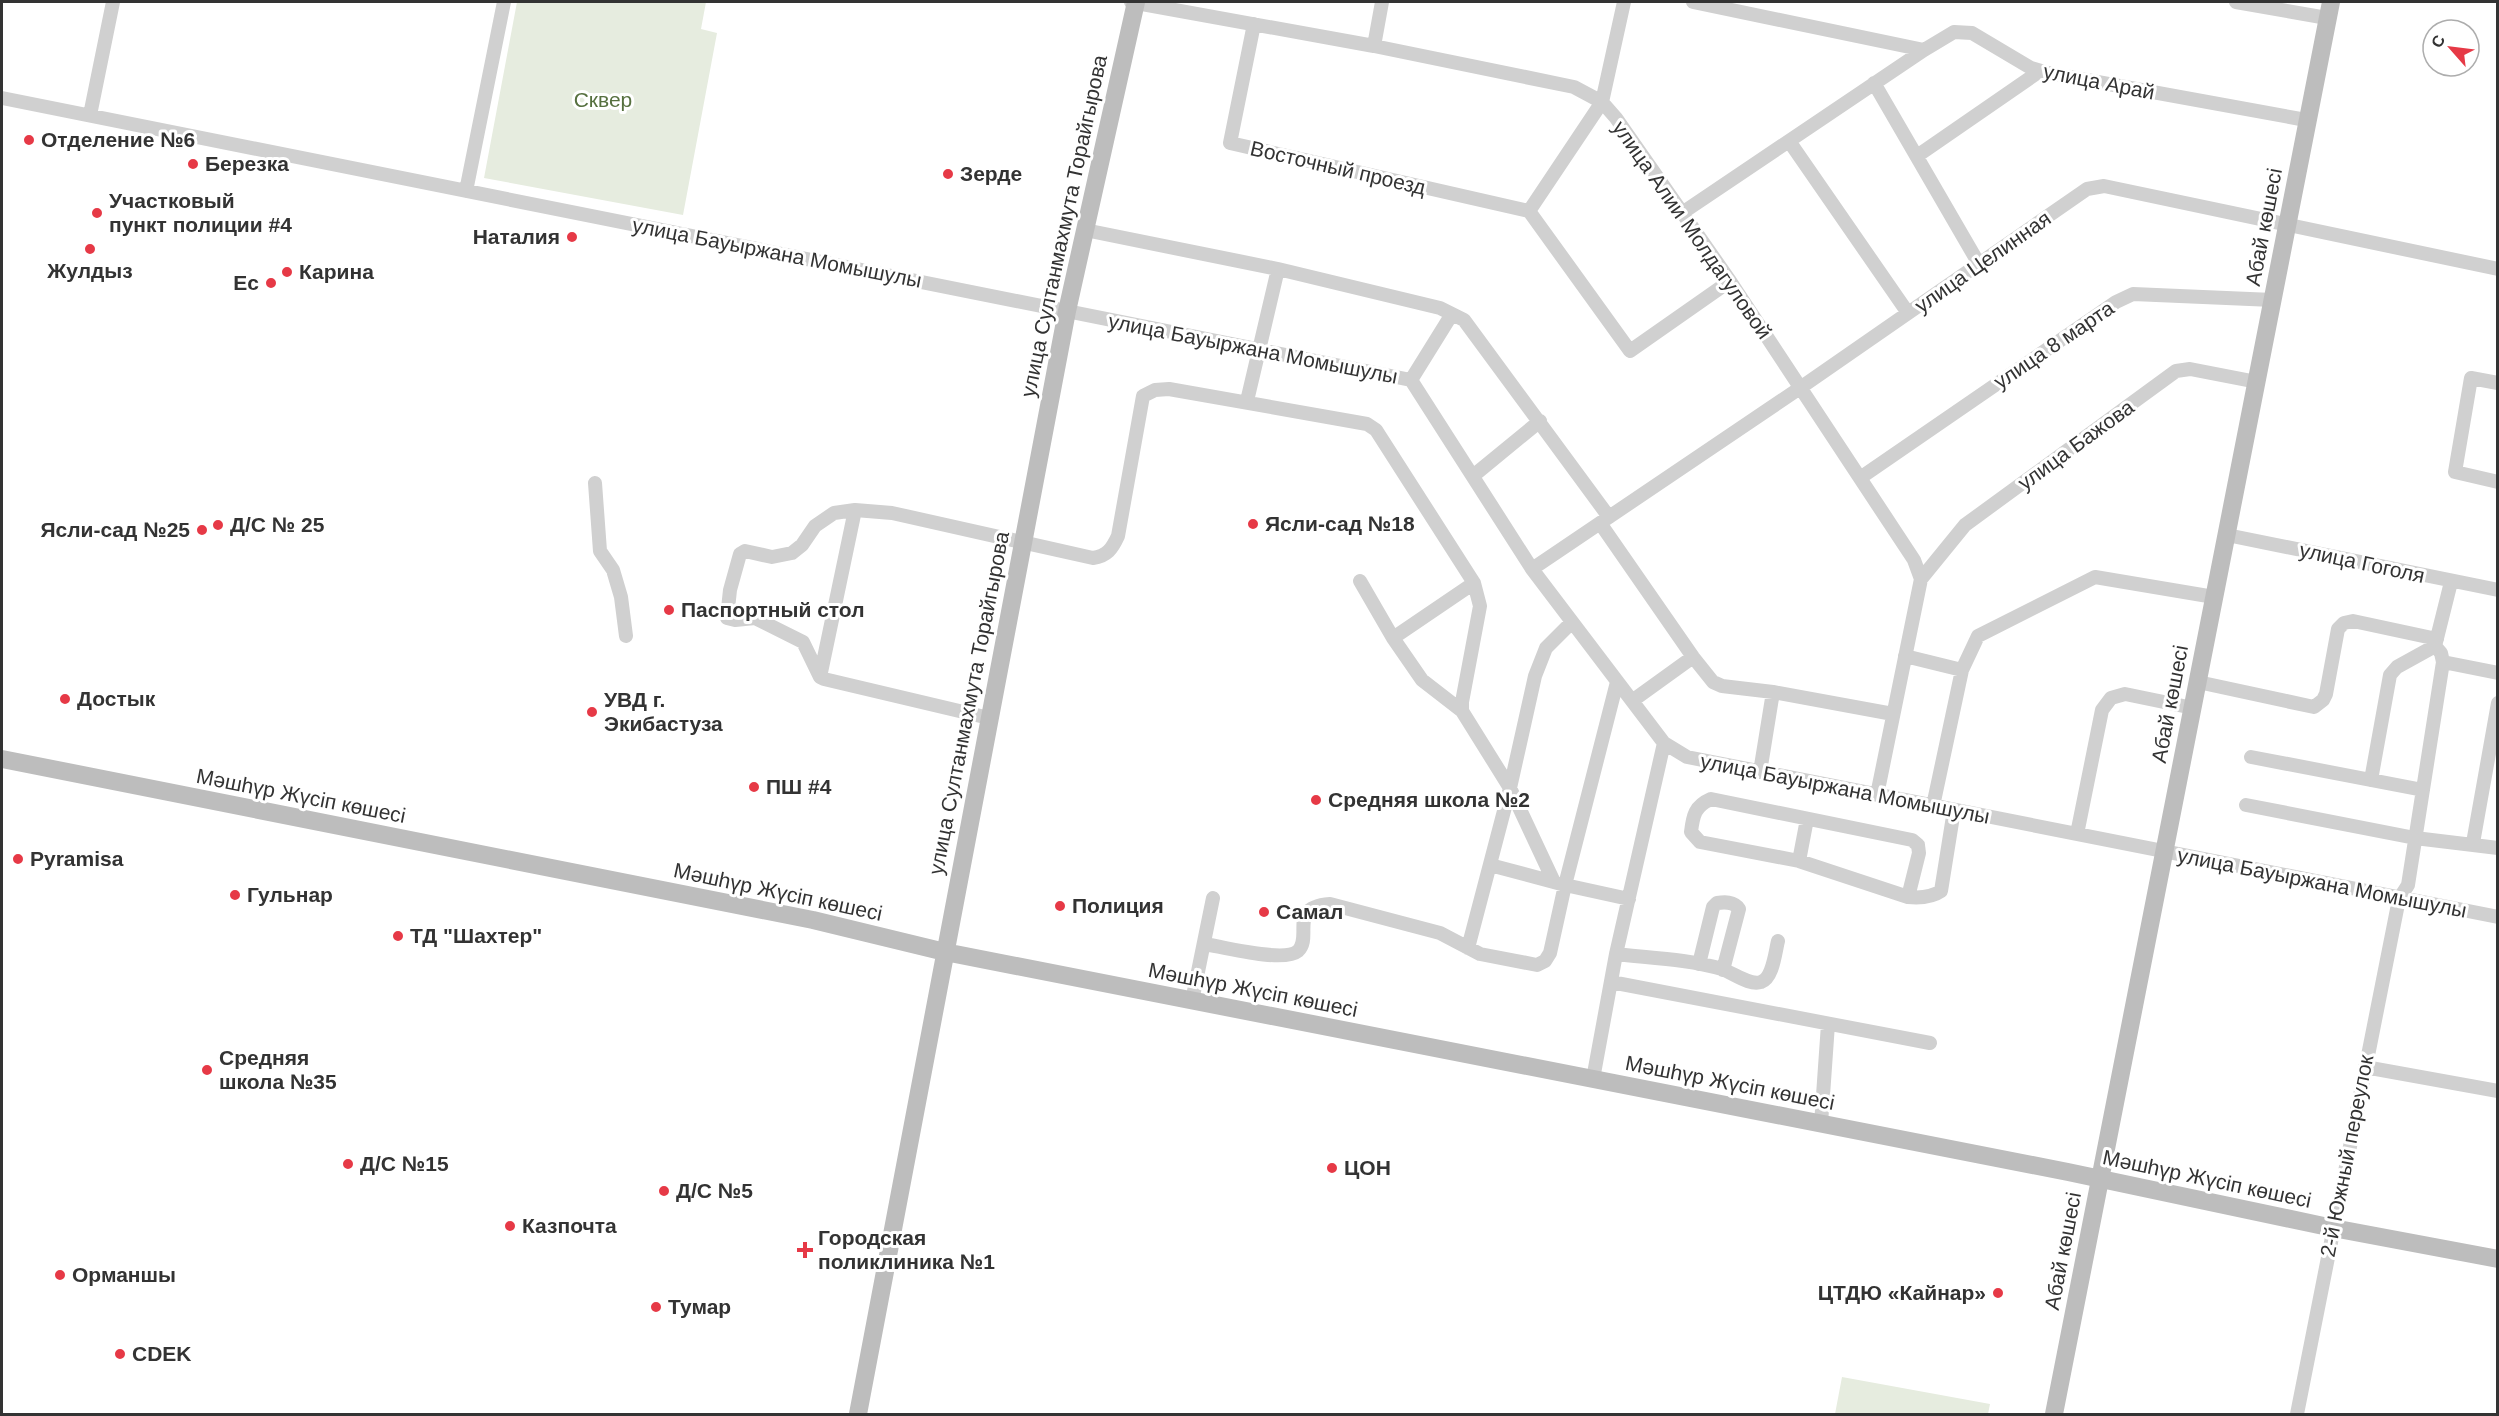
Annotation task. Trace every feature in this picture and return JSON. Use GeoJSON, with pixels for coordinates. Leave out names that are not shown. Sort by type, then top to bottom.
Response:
{"type":"FeatureCollection","features":[{"type":"Feature","properties":{"kind":"main road","name":"улица Султанмахмута Торайгырова"},"geometry":{"type":"LineString","coordinates":[[858,1414],[1067,311],[1134,2]]}},
{"type":"Feature","properties":{"kind":"main road","name":"Абай көшесі"},"geometry":{"type":"LineString","coordinates":[[2054,1414],[2329,10]]}},
{"type":"Feature","properties":{"kind":"main road","name":"Мәшһүр Жүсіп көшесі"},"geometry":{"type":"LineString","coordinates":[[2,759],[813,920],[945,952],[2100,1179],[2333,1228],[2498,1258]]}},
{"type":"Feature","properties":{"kind":"street"},"geometry":{"type":"LineString","coordinates":[[90,115],[113,2]]}},
{"type":"Feature","properties":{"kind":"street"},"geometry":{"type":"LineString","coordinates":[[466,191],[504,2]]}},
{"type":"Feature","properties":{"kind":"street","name":"улица Алии Молдагуловой"},"geometry":{"type":"LineString","coordinates":[[1134,2],[1374,46],[1574,87],[1602,102],[1616,118],[1730,281],[1914,560],[1921,579]]}},
{"type":"Feature","properties":{"kind":"street"},"geometry":{"type":"LineString","coordinates":[[1374,46],[1382,2]]}},
{"type":"Feature","properties":{"kind":"street"},"geometry":{"type":"LineString","coordinates":[[1624,2],[1602,102],[1529,211],[1630,351],[1730,281]]}},
{"type":"Feature","properties":{"kind":"street"},"geometry":{"type":"LineString","coordinates":[[1693,2],[1924,50]]}},
{"type":"Feature","properties":{"kind":"street"},"geometry":{"type":"LineString","coordinates":[[2236,2],[2329,10]]}},
{"type":"Feature","properties":{"kind":"street","name":"Восточный проезд"},"geometry":{"type":"LineString","coordinates":[[1254,24],[1230,143],[1529,211]]}},
{"type":"Feature","properties":{"kind":"street","name":"улица Арай"},"geometry":{"type":"LineString","coordinates":[[1682,213],[1874,83],[1954,32],[1972,33],[2040,71],[2306,120]]}},
{"type":"Feature","properties":{"kind":"street"},"geometry":{"type":"LineString","coordinates":[[1917,156],[2040,71]]}},
{"type":"Feature","properties":{"kind":"street"},"geometry":{"type":"LineString","coordinates":[[1874,83],[1979,264]]}},
{"type":"Feature","properties":{"kind":"street","name":"улица Бауыржана Момышулы"},"geometry":{"type":"LineString","coordinates":[[2,98],[1411,380],[1532,569],[1664,743],[1687,757],[2498,917]]}},
{"type":"Feature","properties":{"kind":"street"},"geometry":{"type":"LineString","coordinates":[[1789,141],[1908,313]]}},
{"type":"Feature","properties":{"kind":"street","name":"улица Целинная"},"geometry":{"type":"LineString","coordinates":[[1532,569],[1800,388],[2087,189],[2104,186],[2498,269]]}},
{"type":"Feature","properties":{"kind":"street"},"geometry":{"type":"LineString","coordinates":[[1085,230],[1278,269],[1440,308],[1464,320],[1540,421],[1693,657],[1713,682],[1722,686],[1893,714]]}},
{"type":"Feature","properties":{"kind":"street"},"geometry":{"type":"LineString","coordinates":[[1247,401],[1278,269]]}},
{"type":"Feature","properties":{"kind":"street","name":"улица 8 марта"},"geometry":{"type":"LineString","coordinates":[[1860,478],[2116,302],[2133,294],[2273,300]]}},
{"type":"Feature","properties":{"kind":"street"},"geometry":{"type":"LineString","coordinates":[[1411,380],[1452,314]]}},
{"type":"Feature","properties":{"kind":"street","name":"улица Бажова"},"geometry":{"type":"LineString","coordinates":[[1921,579],[1965,525],[2176,371],[2190,369],[2257,382]]}},
{"type":"Feature","properties":{"kind":"street"},"geometry":{"type":"LineString","coordinates":[[2498,383],[2471,378],[2455,472],[2498,482]]}},
{"type":"Feature","properties":{"kind":"street"},"geometry":{"type":"LineString","coordinates":[[989,718],[836,683],[820,677],[806,645],[799,640],[755,618],[735,620],[727,618],[730,590],[740,554],[745,551],[772,557],[792,553],[802,545],[814,526],[834,513],[855,510],[892,513],[1093,558],[1103,557],[1112,548],[1118,536],[1143,396],[1155,390],[1169,389],[1367,424],[1376,430],[1474,583],[1479,606],[1461,702],[1462,711]]}},
{"type":"Feature","properties":{"kind":"street"},"geometry":{"type":"LineString","coordinates":[[1473,476],[1540,421]]}},
{"type":"Feature","properties":{"kind":"street"},"geometry":{"type":"LineString","coordinates":[[596,483],[600,551],[612,570],[621,597],[626,636]]}},
{"type":"Feature","properties":{"kind":"street"},"geometry":{"type":"LineString","coordinates":[[820,677],[855,510]]}},
{"type":"Feature","properties":{"kind":"street","name":"улица Гоголя"},"geometry":{"type":"LineString","coordinates":[[2228,535],[2498,590]]}},
{"type":"Feature","properties":{"kind":"street"},"geometry":{"type":"LineString","coordinates":[[1933,806],[1962,670],[1978,636],[2095,577],[2214,597]]}},
{"type":"Feature","properties":{"kind":"street"},"geometry":{"type":"LineString","coordinates":[[1877,795],[1921,579]]}},
{"type":"Feature","properties":{"kind":"street"},"geometry":{"type":"LineString","coordinates":[[1360,581],[1393,638],[1422,680],[1462,711],[1510,788],[1559,883]]}},
{"type":"Feature","properties":{"kind":"street"},"geometry":{"type":"LineString","coordinates":[[2451,582],[2436,642],[2443,662],[2498,674]]}},
{"type":"Feature","properties":{"kind":"street"},"geometry":{"type":"LineString","coordinates":[[1393,638],[1474,583]]}},
{"type":"Feature","properties":{"kind":"street"},"geometry":{"type":"LineString","coordinates":[[2198,682],[2314,707],[2323,700],[2326,694],[2338,629],[2344,622],[2353,621],[2436,642]]}},
{"type":"Feature","properties":{"kind":"street"},"geometry":{"type":"LineString","coordinates":[[1468,948],[1510,788],[1535,676],[1546,648],[1572,622]]}},
{"type":"Feature","properties":{"kind":"street"},"geometry":{"type":"LineString","coordinates":[[2371,780],[2390,675],[2397,667],[2436,642]]}},
{"type":"Feature","properties":{"kind":"street"},"geometry":{"type":"LineString","coordinates":[[1905,656],[1962,670]]}},
{"type":"Feature","properties":{"kind":"street"},"geometry":{"type":"LineString","coordinates":[[1632,701],[1693,657]]}},
{"type":"Feature","properties":{"kind":"street","name":"2-й Южный переулок"},"geometry":{"type":"LineString","coordinates":[[2297,1414],[2399,898],[2408,885],[2443,662]]}},
{"type":"Feature","properties":{"kind":"street"},"geometry":{"type":"LineString","coordinates":[[1205,944],[1273,955],[1288,955],[1297,951],[1302,945],[1302,927],[1308,911],[1316,905],[1330,904],[1440,933],[1480,954],[1537,965],[1545,961],[1550,952],[1559,883],[1617,682]]}},
{"type":"Feature","properties":{"kind":"street"},"geometry":{"type":"LineString","coordinates":[[1760,772],[1773,693]]}},
{"type":"Feature","properties":{"kind":"street"},"geometry":{"type":"LineString","coordinates":[[2077,834],[2102,710],[2111,698],[2125,693],[2193,708]]}},
{"type":"Feature","properties":{"kind":"street"},"geometry":{"type":"LineString","coordinates":[[2474,843],[2498,703]]}},
{"type":"Feature","properties":{"kind":"street"},"geometry":{"type":"LineString","coordinates":[[1593,1079],[1616,954],[1664,743]]}},
{"type":"Feature","properties":{"kind":"street"},"geometry":{"type":"LineString","coordinates":[[2252,757],[2423,790]]}},
{"type":"Feature","properties":{"kind":"street"},"geometry":{"type":"LineString","coordinates":[[1908,897],[1919,853],[1918,845],[1912,840],[1711,799],[1701,804],[1694,814],[1691,832],[1700,842],[1799,861],[1908,897],[1935,895],[1941,891],[1954,810]]}},
{"type":"Feature","properties":{"kind":"street"},"geometry":{"type":"LineString","coordinates":[[2246,805],[2415,838],[2474,843],[2498,848]]}},
{"type":"Feature","properties":{"kind":"street"},"geometry":{"type":"LineString","coordinates":[[1799,861],[1807,819]]}},
{"type":"Feature","properties":{"kind":"street"},"geometry":{"type":"LineString","coordinates":[[1490,865],[1629,899]]}},
{"type":"Feature","properties":{"kind":"street"},"geometry":{"type":"LineString","coordinates":[[1192,1001],[1213,898]]}},
{"type":"Feature","properties":{"kind":"street"},"geometry":{"type":"LineString","coordinates":[[1699,964],[1713,907],[1717,903],[1727,902],[1737,906],[1738,909],[1723,970]]}},
{"type":"Feature","properties":{"kind":"street"},"geometry":{"type":"LineString","coordinates":[[1616,954],[1699,964],[1723,970],[1755,983],[1768,978],[1778,941]]}},
{"type":"Feature","properties":{"kind":"street"},"geometry":{"type":"LineString","coordinates":[[1611,982],[1930,1042]]}},
{"type":"Feature","properties":{"kind":"street"},"geometry":{"type":"LineString","coordinates":[[1821,1124],[1828,1024]]}},
{"type":"Feature","properties":{"kind":"street"},"geometry":{"type":"LineString","coordinates":[[2365,1067],[2498,1091]]}},
{"type":"Feature","properties":{"kind":"green space","name":"Сквер"},"geometry":{"type":"Polygon","coordinates":[[[517,2],[706,2],[701,29],[717,33],[683,215],[484,178],[517,2]]]}},
{"type":"Feature","properties":{"kind":"green space"},"geometry":{"type":"Polygon","coordinates":[[[1842,1377],[1990,1404],[1988,1414],[1835,1414],[1842,1377]]]}},
{"type":"Feature","properties":{"kind":"place","name":"Отделение №6"},"geometry":{"type":"Point","coordinates":[29,140]}},
{"type":"Feature","properties":{"kind":"place","name":"Березка"},"geometry":{"type":"Point","coordinates":[193,164]}},
{"type":"Feature","properties":{"kind":"place","name":"Зерде"},"geometry":{"type":"Point","coordinates":[948,174]}},
{"type":"Feature","properties":{"kind":"place","name":"Участковый пункт полиции #4"},"geometry":{"type":"Point","coordinates":[97,213]}},
{"type":"Feature","properties":{"kind":"place","name":"Наталия"},"geometry":{"type":"Point","coordinates":[572,237]}},
{"type":"Feature","properties":{"kind":"place","name":"Жулдыз"},"geometry":{"type":"Point","coordinates":[90,249]}},
{"type":"Feature","properties":{"kind":"place","name":"Карина"},"geometry":{"type":"Point","coordinates":[287,272]}},
{"type":"Feature","properties":{"kind":"place","name":"Ес"},"geometry":{"type":"Point","coordinates":[271,283]}},
{"type":"Feature","properties":{"kind":"place","name":"Ясли-сад №18"},"geometry":{"type":"Point","coordinates":[1253,524]}},
{"type":"Feature","properties":{"kind":"place","name":"Д/С № 25"},"geometry":{"type":"Point","coordinates":[218,525]}},
{"type":"Feature","properties":{"kind":"place","name":"Ясли-сад №25"},"geometry":{"type":"Point","coordinates":[202,530]}},
{"type":"Feature","properties":{"kind":"place","name":"Паспортный стол"},"geometry":{"type":"Point","coordinates":[669,610]}},
{"type":"Feature","properties":{"kind":"place","name":"Достык"},"geometry":{"type":"Point","coordinates":[65,699]}},
{"type":"Feature","properties":{"kind":"place","name":"УВД г. Экибастуза"},"geometry":{"type":"Point","coordinates":[592,712]}},
{"type":"Feature","properties":{"kind":"place","name":"ПШ #4"},"geometry":{"type":"Point","coordinates":[754,787]}},
{"type":"Feature","properties":{"kind":"place","name":"Средняя школа №2"},"geometry":{"type":"Point","coordinates":[1316,800]}},
{"type":"Feature","properties":{"kind":"place","name":"Pyramisa"},"geometry":{"type":"Point","coordinates":[18,859]}},
{"type":"Feature","properties":{"kind":"place","name":"Гульнар"},"geometry":{"type":"Point","coordinates":[235,895]}},
{"type":"Feature","properties":{"kind":"place","name":"Полиция"},"geometry":{"type":"Point","coordinates":[1060,906]}},
{"type":"Feature","properties":{"kind":"place","name":"Самал"},"geometry":{"type":"Point","coordinates":[1264,912]}},
{"type":"Feature","properties":{"kind":"place","name":"ТД \"Шахтер\""},"geometry":{"type":"Point","coordinates":[398,936]}},
{"type":"Feature","properties":{"kind":"place","name":"Средняя школа №35"},"geometry":{"type":"Point","coordinates":[207,1070]}},
{"type":"Feature","properties":{"kind":"place","name":"Д/С №15"},"geometry":{"type":"Point","coordinates":[348,1164]}},
{"type":"Feature","properties":{"kind":"place","name":"ЦОН"},"geometry":{"type":"Point","coordinates":[1332,1168]}},
{"type":"Feature","properties":{"kind":"place","name":"Д/С №5"},"geometry":{"type":"Point","coordinates":[664,1191]}},
{"type":"Feature","properties":{"kind":"place","name":"Казпочта"},"geometry":{"type":"Point","coordinates":[510,1226]}},
{"type":"Feature","properties":{"kind":"place","name":"Городская поликлиника №1"},"geometry":{"type":"Point","coordinates":[805,1250]}},
{"type":"Feature","properties":{"kind":"place","name":"Орманшы"},"geometry":{"type":"Point","coordinates":[60,1275]}},
{"type":"Feature","properties":{"kind":"place","name":"ЦТДЮ «Кайнар»"},"geometry":{"type":"Point","coordinates":[1998,1293]}},
{"type":"Feature","properties":{"kind":"place","name":"Тумар"},"geometry":{"type":"Point","coordinates":[656,1307]}},
{"type":"Feature","properties":{"kind":"place","name":"CDEK"},"geometry":{"type":"Point","coordinates":[120,1354]}}]}
